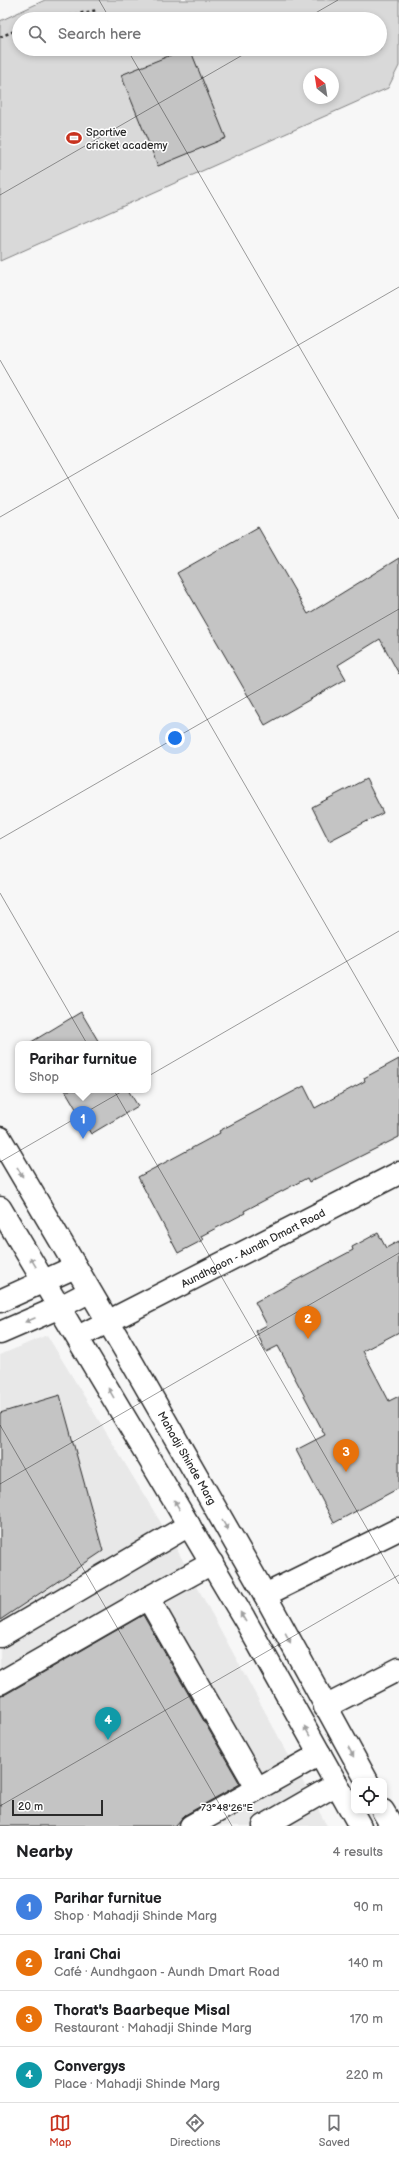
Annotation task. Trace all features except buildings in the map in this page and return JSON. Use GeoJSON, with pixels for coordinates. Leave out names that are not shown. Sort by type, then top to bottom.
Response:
{"type":"FeatureCollection","features":[{"type":"Feature","properties":{"kind":"main road","name":"Mahadji Shinde Marg"},"geometry":{"type":"LineString","coordinates":[[0,1138],[106,1322],[133,1364],[265,1595],[365,1778]]}},
{"type":"Feature","properties":{"kind":"main road","name":"Aundhgaon - Aundh Dmart Road"},"geometry":{"type":"LineString","coordinates":[[78,1337],[399,1173]]}},
{"type":"Feature","properties":{"kind":"main road"},"geometry":{"type":"LineString","coordinates":[[0,1208],[45,1281],[212,1563],[360,1826]]}},
{"type":"Feature","properties":{"kind":"main road"},"geometry":{"type":"LineString","coordinates":[[0,1301],[75,1267]]}},
{"type":"Feature","properties":{"kind":"main road"},"geometry":{"type":"LineString","coordinates":[[0,1333],[60,1307],[89,1292]]}},
{"type":"Feature","properties":{"kind":"main road"},"geometry":{"type":"LineString","coordinates":[[0,1636],[189,1525]]}},
{"type":"Feature","properties":{"kind":"main road"},"geometry":{"type":"LineString","coordinates":[[265,1595],[399,1529]]}},
{"type":"Feature","properties":{"kind":"main road"},"geometry":{"type":"LineString","coordinates":[[0,1683],[212,1563]]}},
{"type":"Feature","properties":{"kind":"main road"},"geometry":{"type":"LineString","coordinates":[[148,1598],[257,1788]]}},
{"type":"Feature","properties":{"kind":"main road"},"geometry":{"type":"LineString","coordinates":[[325,1706],[399,1669]]}},
{"type":"Feature","properties":{"kind":"main road"},"geometry":{"type":"LineString","coordinates":[[191,1826],[320,1754]]}},
{"type":"Feature","properties":{"kind":"main road"},"geometry":{"type":"LineString","coordinates":[[264,1826],[337,1784]]}},
{"type":"Feature","properties":{"kind":"main road"},"geometry":{"type":"LineString","coordinates":[[385,1814],[392,1826]]}},
{"type":"Feature","properties":{"kind":"path"},"geometry":{"type":"LineString","coordinates":[[88,12],[98,10]]}},
{"type":"Feature","properties":{"kind":"path"},"geometry":{"type":"LineString","coordinates":[[0,37],[12,32]]}},
{"type":"Feature","properties":{"kind":"shaded area"},"geometry":{"type":"Polygon","coordinates":[[[45,0],[399,0],[399,66],[388,88],[0,261],[0,21],[12,15],[12,56],[387,56],[387,12],[19,12],[45,0]]]}},
{"type":"Feature","properties":{"kind":"shaded area"},"geometry":{"type":"Polygon","coordinates":[[[47,1335],[175,1546],[327,1826],[0,1826],[0,1355],[47,1335]]]}},
{"type":"Feature","properties":{"kind":"place","name":"Sportive cricket academy"},"geometry":{"type":"Point","coordinates":[74,138]}},
{"type":"Feature","properties":{"kind":"place","name":"Parihar furnitue"},"geometry":{"type":"Point","coordinates":[83,1139]}},
{"type":"Feature","properties":{"kind":"place","name":"Irani Chai"},"geometry":{"type":"Point","coordinates":[308,1339]}},
{"type":"Feature","properties":{"kind":"place","name":"Thorat's Baarbeque Misal"},"geometry":{"type":"Point","coordinates":[346,1472]}},
{"type":"Feature","properties":{"kind":"place","name":"Convergys"},"geometry":{"type":"Point","coordinates":[108,1740]}}]}
